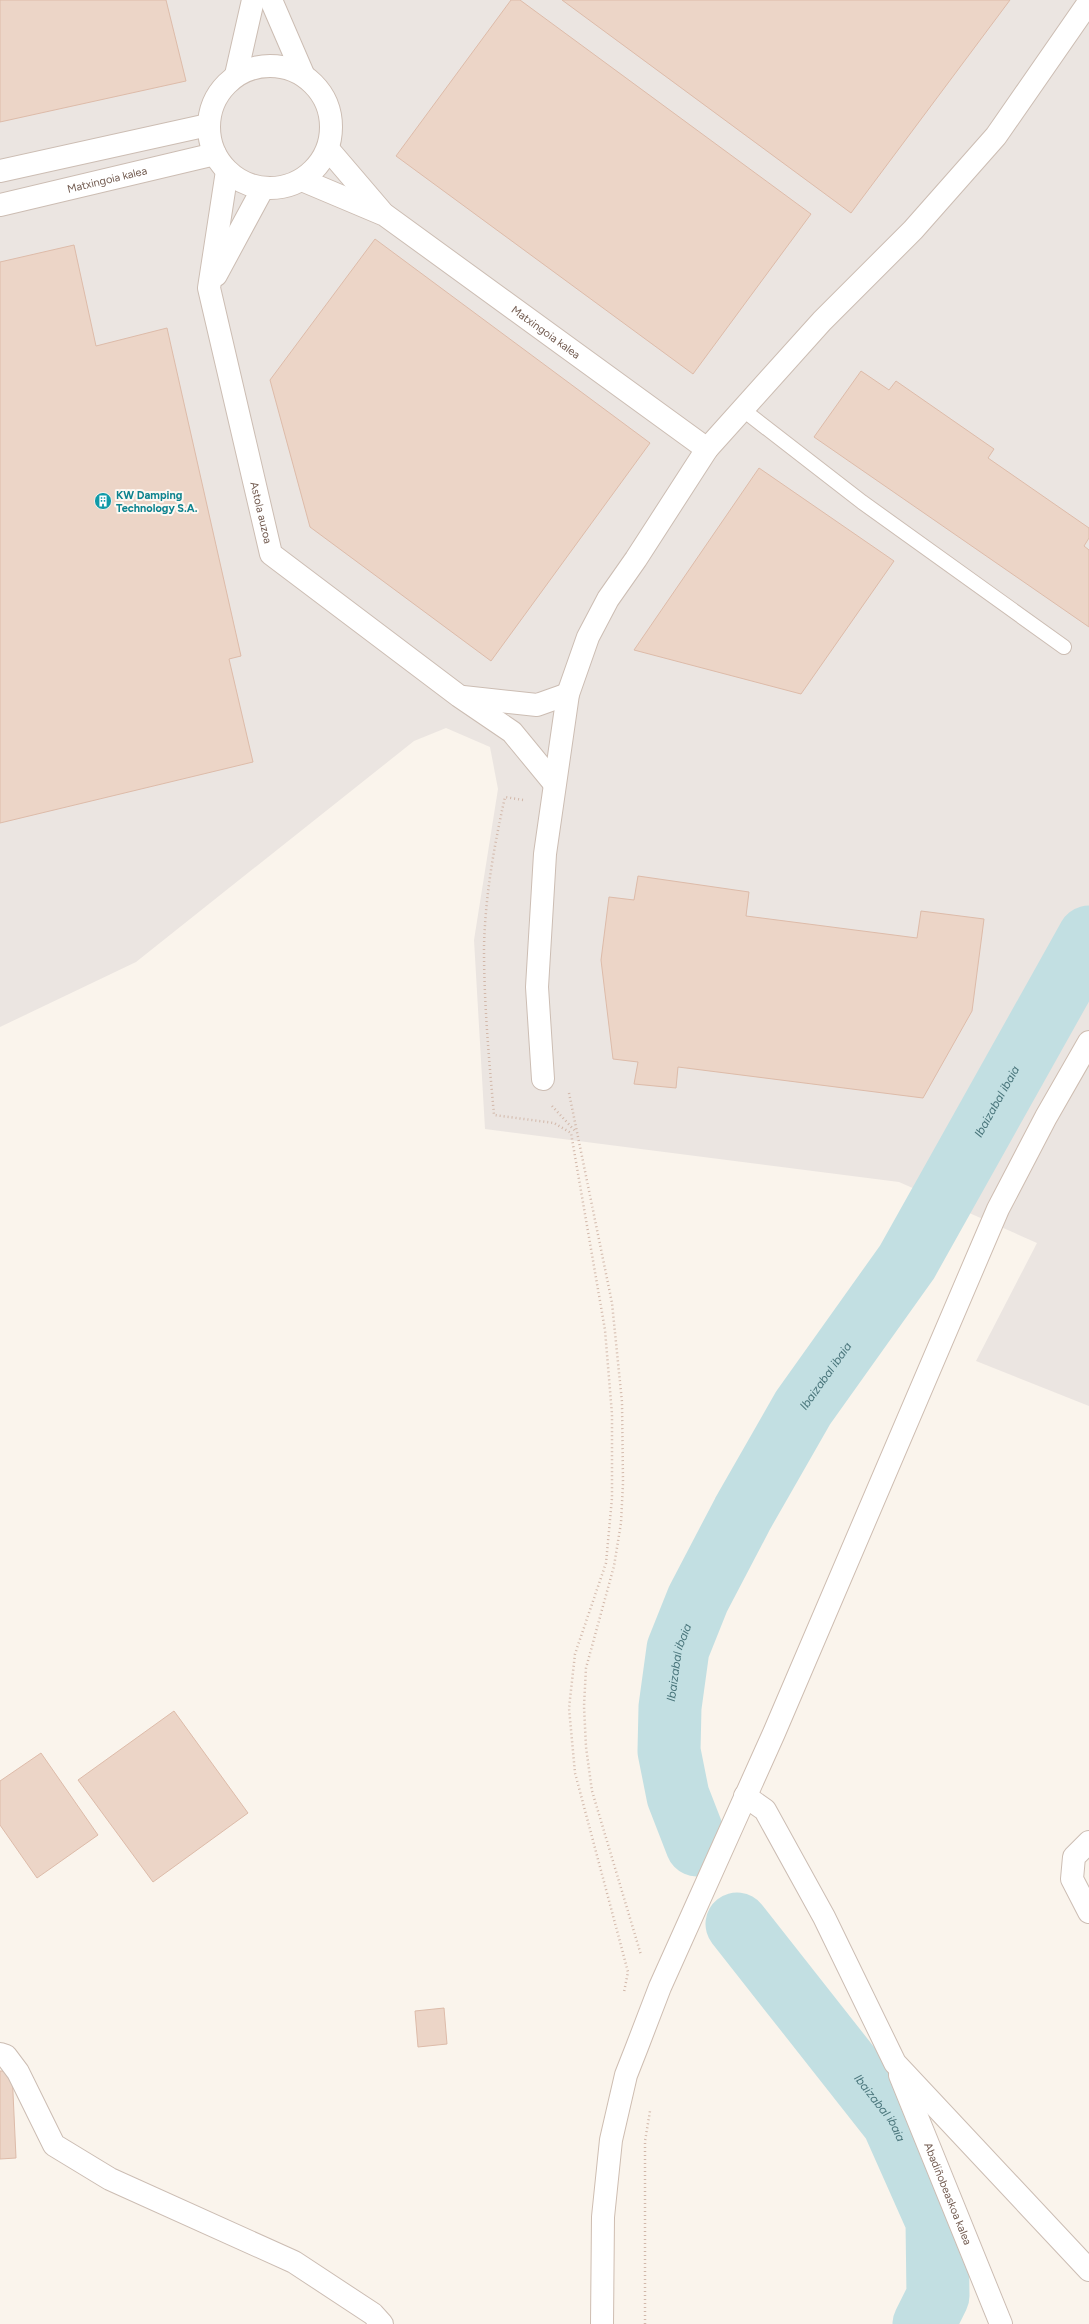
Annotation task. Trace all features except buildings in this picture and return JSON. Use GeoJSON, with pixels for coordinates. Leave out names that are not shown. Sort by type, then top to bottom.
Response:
{"type":"FeatureCollection","features":[{"type":"Feature","properties":{"kind":"street"},"geometry":{"type":"LineString","coordinates":[[236,75],[253,0]]}},
{"type":"Feature","properties":{"kind":"street"},"geometry":{"type":"LineString","coordinates":[[271,0],[303,74]]}},
{"type":"Feature","properties":{"kind":"street"},"geometry":{"type":"LineString","coordinates":[[543,1079],[537,987],[545,854],[568,694],[588,637],[608,599],[636,559],[707,449],[822,321],[913,230],[996,136],[1089,2]]}},
{"type":"Feature","properties":{"kind":"street"},"geometry":{"type":"LineString","coordinates":[[270,65],[287,67],[303,74],[319,89],[329,107],[332,128],[328,149],[318,166],[302,180],[283,187],[263,188],[244,183],[221,163],[210,140],[208,125],[215,100],[222,88],[236,75],[252,68],[270,65]]}},
{"type":"Feature","properties":{"kind":"street"},"geometry":{"type":"LineString","coordinates":[[0,171],[208,125]]}},
{"type":"Feature","properties":{"kind":"street","name":"Matxingoia kalea"},"geometry":{"type":"LineString","coordinates":[[328,149],[385,215]]}},
{"type":"Feature","properties":{"kind":"street","name":"Matxingoia kalea"},"geometry":{"type":"LineString","coordinates":[[0,205],[221,163]]}},
{"type":"Feature","properties":{"kind":"street","name":"Astola auzoa"},"geometry":{"type":"LineString","coordinates":[[221,163],[209,288],[271,554],[459,696],[512,732],[553,793]]}},
{"type":"Feature","properties":{"kind":"street","name":"Matxingoia kalea"},"geometry":{"type":"LineString","coordinates":[[302,180],[385,215],[707,449]]}},
{"type":"Feature","properties":{"kind":"street"},"geometry":{"type":"LineString","coordinates":[[209,288],[263,188]]}},
{"type":"Feature","properties":{"kind":"street"},"geometry":{"type":"LineString","coordinates":[[459,696],[537,705],[568,694]]}},
{"type":"Feature","properties":{"kind":"street"},"geometry":{"type":"LineString","coordinates":[[602,2324],[603,2217],[611,2140],[626,2075],[660,1987],[774,1733],[998,1209],[1046,1117],[1088,1048]]}},
{"type":"Feature","properties":{"kind":"street"},"geometry":{"type":"LineString","coordinates":[[745,1796],[765,1810],[824,1917],[895,2063],[1089,2270]]}},
{"type":"Feature","properties":{"kind":"street"},"geometry":{"type":"LineString","coordinates":[[1089,1842],[1074,1857],[1072,1879],[1089,1912]]}},
{"type":"Feature","properties":{"kind":"street"},"geometry":{"type":"LineString","coordinates":[[0,2054],[6,2056],[18,2072],[54,2145],[110,2179],[294,2262],[373,2314],[382,2324]]}},
{"type":"Feature","properties":{"kind":"street","name":"Abadiñobeaskoa kalea"},"geometry":{"type":"LineString","coordinates":[[895,2063],[1001,2324]]}},
{"type":"Feature","properties":{"kind":"lane"},"geometry":{"type":"LineString","coordinates":[[742,409],[862,502],[1064,647]]}},
{"type":"Feature","properties":{"kind":"path"},"geometry":{"type":"LineString","coordinates":[[553,793],[505,797],[493,849],[484,947],[486,1017],[494,1115],[554,1123],[571,1133],[605,1330],[612,1422],[612,1498],[606,1563],[575,1654],[569,1708],[575,1773],[628,1972],[623,1999]]}},
{"type":"Feature","properties":{"kind":"path"},"geometry":{"type":"LineString","coordinates":[[567,1087],[612,1303],[622,1402],[623,1483],[621,1523],[614,1566],[586,1668],[584,1706],[586,1747],[592,1791],[641,1958]]}},
{"type":"Feature","properties":{"kind":"path"},"geometry":{"type":"LineString","coordinates":[[548,1101],[577,1132]]}},
{"type":"Feature","properties":{"kind":"path"},"geometry":{"type":"LineString","coordinates":[[644,2324],[645,2141],[650,2110]]}},
{"type":"Feature","properties":{"kind":"shaded area"},"geometry":{"type":"Polygon","coordinates":[[[0,0],[1089,0],[1089,1406],[976,1361],[1037,1243],[899,1182],[485,1129],[474,940],[498,789],[490,747],[446,728],[414,741],[136,962],[0,1027],[0,0]]]}},
{"type":"Feature","properties":{"kind":"waterway","name":"Ibaizabal ibaia"},"geometry":{"type":"LineString","coordinates":[[697,1845],[678,1796],[669,1751],[670,1707],[678,1649],[698,1599],[743,1513],[803,1408],[907,1262],[1089,937]]}},
{"type":"Feature","properties":{"kind":"waterway","name":"Ibaizabal ibaia"},"geometry":{"type":"LineString","coordinates":[[737,1924],[893,2122],[937,2221],[938,2296],[924,2324]]}},
{"type":"Feature","properties":{"kind":"place","name":"KW Damping Technology S.A."},"geometry":{"type":"Point","coordinates":[103,501]}}]}
